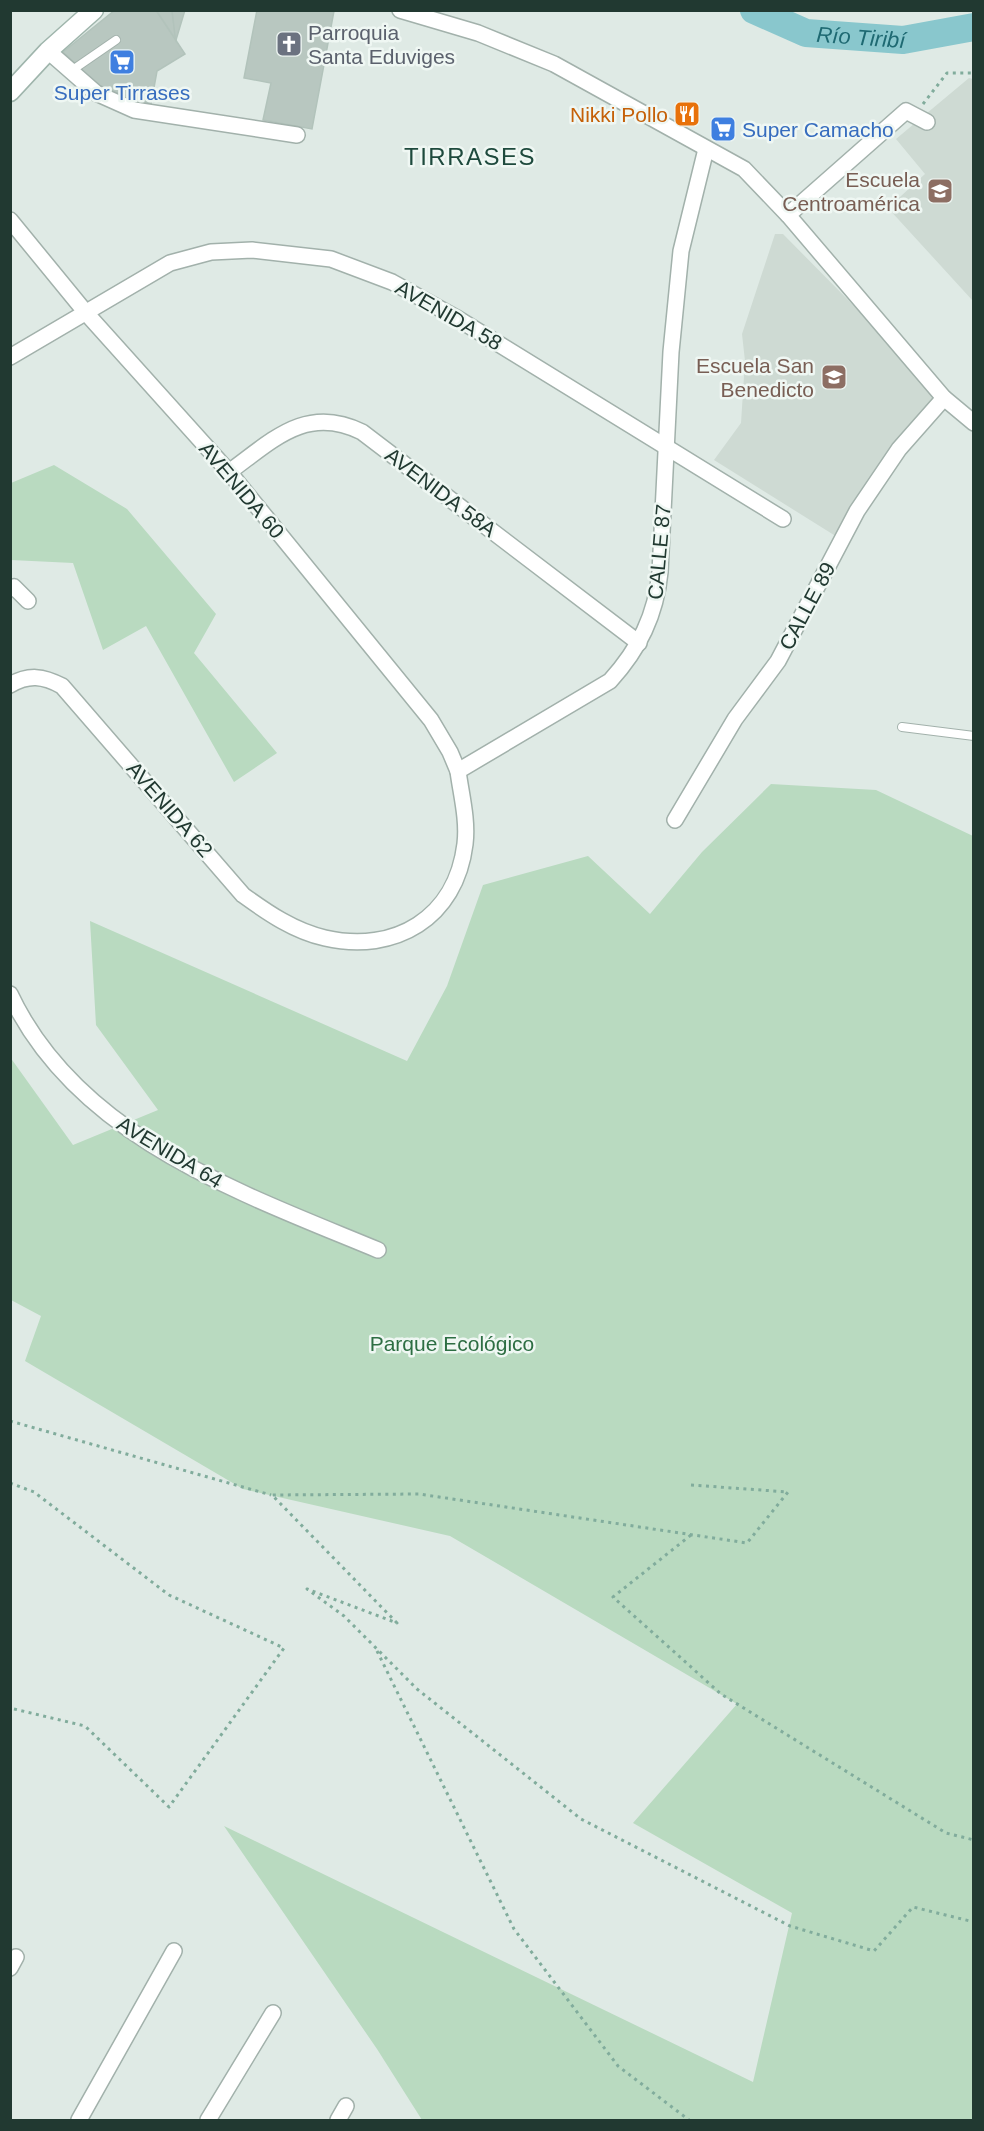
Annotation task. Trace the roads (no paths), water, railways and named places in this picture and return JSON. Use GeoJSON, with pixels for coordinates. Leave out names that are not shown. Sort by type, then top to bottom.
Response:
{"type":"FeatureCollection","features":[{"type":"Feature","properties":{"kind":"main road"},"geometry":{"type":"LineString","coordinates":[[10,93],[48,51],[94,10]]}},
{"type":"Feature","properties":{"kind":"street"},"geometry":{"type":"LineString","coordinates":[[400,10],[478,33],[554,64],[744,170],[788,215],[944,398],[974,423]]}},
{"type":"Feature","properties":{"kind":"street"},"geometry":{"type":"LineString","coordinates":[[48,51],[96,93],[134,110],[297,135]]}},
{"type":"Feature","properties":{"kind":"street"},"geometry":{"type":"LineString","coordinates":[[788,215],[906,111],[927,122]]}},
{"type":"Feature","properties":{"kind":"street","name":"CALLE 87"},"geometry":{"type":"LineString","coordinates":[[458,771],[595,693],[610,681],[639,643],[651,619],[658,595],[671,352],[681,251],[706,148]]}},
{"type":"Feature","properties":{"kind":"street","name":"AVENIDA 60"},"geometry":{"type":"LineString","coordinates":[[10,220],[87,314],[229,472],[431,720],[450,752],[458,771]]}},
{"type":"Feature","properties":{"kind":"street","name":"AVENIDA 58"},"geometry":{"type":"LineString","coordinates":[[10,357],[87,314],[170,263],[211,252],[252,250],[331,259],[392,282],[455,316],[783,519]]}},
{"type":"Feature","properties":{"kind":"street","name":"CALLE 89"},"geometry":{"type":"LineString","coordinates":[[675,820],[735,719],[778,661],[857,511],[899,449],[944,398]]}},
{"type":"Feature","properties":{"kind":"street","name":"AVENIDA 58A"},"geometry":{"type":"LineString","coordinates":[[229,472],[295,426],[313,421],[347,425],[362,432],[639,643]]}},
{"type":"Feature","properties":{"kind":"street"},"geometry":{"type":"LineString","coordinates":[[10,589],[14,587],[28,601]]}},
{"type":"Feature","properties":{"kind":"street","name":"AVENIDA 62"},"geometry":{"type":"LineString","coordinates":[[16,682],[48,679],[62,686],[243,895],[269,914],[324,938],[361,942],[388,938],[410,931],[429,919],[446,896],[456,876],[465,844],[465,817],[458,771]]}},
{"type":"Feature","properties":{"kind":"street","name":"AVENIDA 64"},"geometry":{"type":"LineString","coordinates":[[10,994],[35,1040],[54,1065],[74,1086],[123,1126],[233,1190],[378,1250]]}},
{"type":"Feature","properties":{"kind":"street"},"geometry":{"type":"LineString","coordinates":[[79,2121],[174,1950]]}},
{"type":"Feature","properties":{"kind":"street"},"geometry":{"type":"LineString","coordinates":[[208,2121],[273,2013]]}},
{"type":"Feature","properties":{"kind":"street"},"geometry":{"type":"LineString","coordinates":[[338,2121],[346,2106]]}},
{"type":"Feature","properties":{"kind":"lane"},"geometry":{"type":"LineString","coordinates":[[71,71],[116,40]]}},
{"type":"Feature","properties":{"kind":"lane"},"geometry":{"type":"LineString","coordinates":[[902,727],[974,736]]}},
{"type":"Feature","properties":{"kind":"waterway","name":"Río Tiribí"},"geometry":{"type":"LineString","coordinates":[[754,10],[806,33],[903,40],[974,27]]}},
{"type":"Feature","properties":{"kind":"place","name":"Parroquia Santa Eduviges"},"geometry":{"type":"Point","coordinates":[289,44]}},
{"type":"Feature","properties":{"kind":"place","name":"Super Tirrases"},"geometry":{"type":"Point","coordinates":[122,62]}},
{"type":"Feature","properties":{"kind":"place","name":"Nikki Pollo"},"geometry":{"type":"Point","coordinates":[687,114]}},
{"type":"Feature","properties":{"kind":"place","name":"Super Camacho"},"geometry":{"type":"Point","coordinates":[723,129]}},
{"type":"Feature","properties":{"kind":"place","name":"Escuela Centroamérica"},"geometry":{"type":"Point","coordinates":[940,191]}},
{"type":"Feature","properties":{"kind":"place","name":"Escuela San Benedicto"},"geometry":{"type":"Point","coordinates":[834,377]}},
{"type":"Feature","properties":{"kind":"district","name":"TIRRASES"},"geometry":{"type":"Point","coordinates":[470,156]}},
{"type":"Feature","properties":{"kind":"park label","name":"Parque Ecológico"},"geometry":{"type":"Point","coordinates":[452,1343]}}]}
